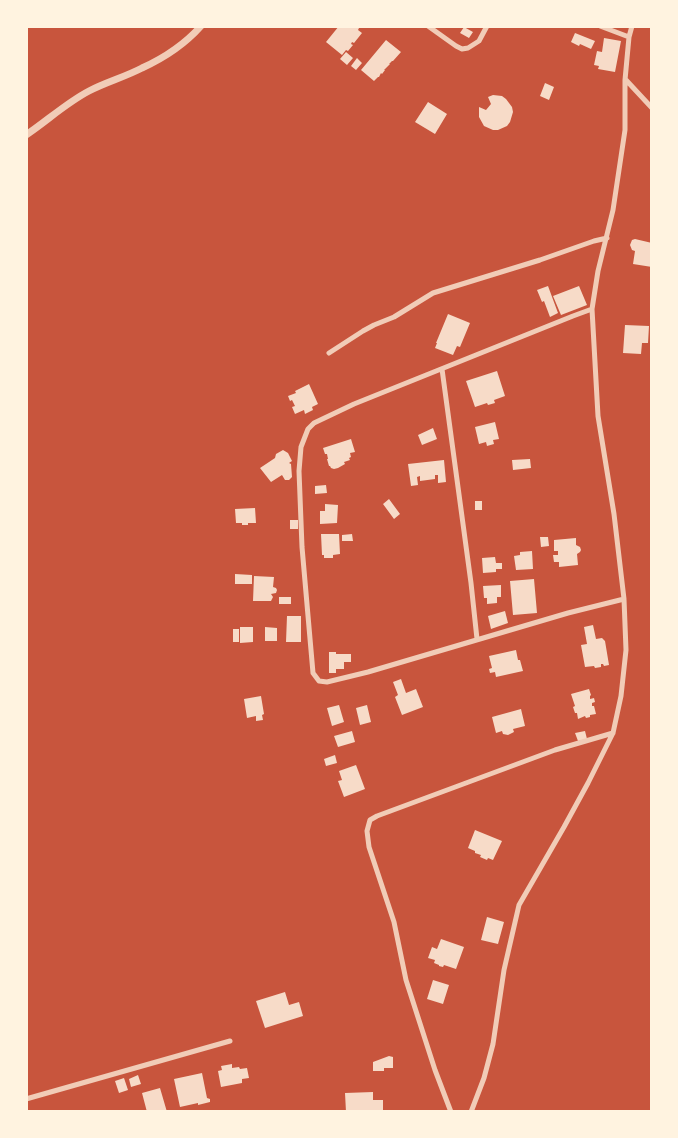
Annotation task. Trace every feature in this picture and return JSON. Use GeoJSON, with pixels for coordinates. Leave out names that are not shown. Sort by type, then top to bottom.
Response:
{"type":"FeatureCollection","features":[{"type":"Feature","properties":{"kind":"street"},"geometry":{"type":"LineString","coordinates":[[26,135],[87,92],[142,69],[171,52],[183,44],[201,26]]}},
{"type":"Feature","properties":{"kind":"street"},"geometry":{"type":"LineString","coordinates":[[428,26],[462,49],[468,48],[479,41],[487,26]]}},
{"type":"Feature","properties":{"kind":"street"},"geometry":{"type":"LineString","coordinates":[[600,26],[629,36]]}},
{"type":"Feature","properties":{"kind":"street"},"geometry":{"type":"LineString","coordinates":[[471,1112],[484,1078],[493,1044],[504,970],[519,905],[588,783],[613,733],[621,696],[626,650],[624,599],[614,514],[598,416],[592,309],[598,271],[613,210],[625,130],[626,80],[629,36],[632,26]]}},
{"type":"Feature","properties":{"kind":"street"},"geometry":{"type":"LineString","coordinates":[[626,80],[652,108]]}},
{"type":"Feature","properties":{"kind":"street"},"geometry":{"type":"LineString","coordinates":[[329,353],[362,331],[394,317],[433,294],[606,238]]}},
{"type":"Feature","properties":{"kind":"street"},"geometry":{"type":"LineString","coordinates":[[592,309],[354,404],[314,423],[308,429],[301,447],[299,471],[302,547],[313,673],[319,681],[327,682],[624,599]]}},
{"type":"Feature","properties":{"kind":"street"},"geometry":{"type":"LineString","coordinates":[[442,369],[477,639]]}},
{"type":"Feature","properties":{"kind":"street"},"geometry":{"type":"LineString","coordinates":[[451,1112],[435,1070],[406,980],[394,922],[369,847],[367,831],[370,820],[555,750],[613,733]]}},
{"type":"Feature","properties":{"kind":"street"},"geometry":{"type":"LineString","coordinates":[[26,1099],[230,1041]]}},
{"type":"Feature","properties":{"kind":"building"},"geometry":{"type":"Polygon","coordinates":[[[339,26],[356,26],[362,33],[354,43],[352,42],[351,44],[353,45],[348,51],[346,50],[342,55],[326,42],[339,26]]]}},
{"type":"Feature","properties":{"kind":"building"},"geometry":{"type":"Polygon","coordinates":[[[464,27],[473,32],[469,38],[460,33],[464,27]]]}},
{"type":"Feature","properties":{"kind":"building"},"geometry":{"type":"Polygon","coordinates":[[[575,33],[595,41],[591,49],[571,42],[575,33]]]}},
{"type":"Feature","properties":{"kind":"building"},"geometry":{"type":"Polygon","coordinates":[[[604,38],[621,41],[615,72],[598,69],[599,66],[594,65],[597,51],[602,52],[604,38]]]}},
{"type":"Feature","properties":{"kind":"building"},"geometry":{"type":"Polygon","coordinates":[[[386,40],[401,52],[374,81],[361,70],[386,40]]]}},
{"type":"Feature","properties":{"kind":"building"},"geometry":{"type":"Polygon","coordinates":[[[346,52],[353,58],[347,65],[340,59],[346,52]]]}},
{"type":"Feature","properties":{"kind":"building"},"geometry":{"type":"Polygon","coordinates":[[[357,58],[362,63],[356,70],[351,66],[357,58]]]}},
{"type":"Feature","properties":{"kind":"building"},"geometry":{"type":"Polygon","coordinates":[[[545,83],[554,87],[549,100],[540,96],[545,83]]]}},
{"type":"Feature","properties":{"kind":"building"},"geometry":{"type":"Polygon","coordinates":[[[493,95],[502,96],[506,99],[513,112],[507,126],[498,130],[484,126],[479,117],[479,107],[486,110],[491,104],[488,97],[493,95]]]}},
{"type":"Feature","properties":{"kind":"building"},"geometry":{"type":"Polygon","coordinates":[[[428,102],[447,114],[435,134],[415,122],[428,102]]]}},
{"type":"Feature","properties":{"kind":"building"},"geometry":{"type":"Polygon","coordinates":[[[632,240],[652,243],[652,267],[633,264],[635,251],[632,250],[630,245],[632,240]]]}},
{"type":"Feature","properties":{"kind":"building"},"geometry":{"type":"Polygon","coordinates":[[[548,286],[558,313],[550,317],[544,301],[542,302],[537,290],[548,286]]]}},
{"type":"Feature","properties":{"kind":"building"},"geometry":{"type":"Polygon","coordinates":[[[579,286],[587,305],[561,315],[553,296],[579,286]]]}},
{"type":"Feature","properties":{"kind":"building"},"geometry":{"type":"Polygon","coordinates":[[[448,314],[470,323],[460,347],[457,346],[453,355],[435,348],[448,314]]]}},
{"type":"Feature","properties":{"kind":"building"},"geometry":{"type":"Polygon","coordinates":[[[625,325],[649,326],[648,343],[642,343],[641,354],[623,353],[625,325]]]}},
{"type":"Feature","properties":{"kind":"building"},"geometry":{"type":"Polygon","coordinates":[[[497,371],[505,396],[494,400],[495,403],[488,405],[487,403],[475,407],[466,381],[497,371]]]}},
{"type":"Feature","properties":{"kind":"building"},"geometry":{"type":"Polygon","coordinates":[[[309,384],[318,404],[312,407],[313,410],[305,414],[304,410],[295,414],[292,407],[295,406],[288,396],[309,384]]]}},
{"type":"Feature","properties":{"kind":"building"},"geometry":{"type":"Polygon","coordinates":[[[495,422],[499,439],[493,440],[494,444],[487,446],[486,442],[479,444],[475,427],[495,422]]]}},
{"type":"Feature","properties":{"kind":"building"},"geometry":{"type":"Polygon","coordinates":[[[433,428],[437,439],[422,445],[418,435],[433,428]]]}},
{"type":"Feature","properties":{"kind":"building"},"geometry":{"type":"Polygon","coordinates":[[[351,439],[355,452],[350,453],[350,460],[344,462],[345,464],[338,468],[331,468],[323,448],[351,439]]]}},
{"type":"Feature","properties":{"kind":"building"},"geometry":{"type":"Polygon","coordinates":[[[283,450],[288,453],[292,461],[289,463],[291,464],[292,477],[289,480],[285,480],[282,475],[271,482],[260,468],[283,450]]]}},
{"type":"Feature","properties":{"kind":"building"},"geometry":{"type":"Polygon","coordinates":[[[530,459],[531,468],[513,470],[512,460],[530,459]]]}},
{"type":"Feature","properties":{"kind":"building"},"geometry":{"type":"Polygon","coordinates":[[[444,460],[446,482],[438,483],[438,475],[435,475],[435,479],[420,481],[420,476],[417,477],[418,485],[411,486],[408,464],[444,460]]]}},
{"type":"Feature","properties":{"kind":"building"},"geometry":{"type":"Polygon","coordinates":[[[326,485],[327,493],[315,494],[315,486],[326,485]]]}},
{"type":"Feature","properties":{"kind":"building"},"geometry":{"type":"Polygon","coordinates":[[[389,499],[400,514],[394,519],[383,504],[389,499]]]}},
{"type":"Feature","properties":{"kind":"building"},"geometry":{"type":"Polygon","coordinates":[[[475,501],[482,501],[482,510],[475,510],[475,501]]]}},
{"type":"Feature","properties":{"kind":"building"},"geometry":{"type":"Polygon","coordinates":[[[325,504],[338,505],[337,523],[320,524],[320,511],[325,511],[325,504]]]}},
{"type":"Feature","properties":{"kind":"building"},"geometry":{"type":"Polygon","coordinates":[[[255,508],[256,523],[242,525],[242,523],[236,523],[235,509],[255,508]]]}},
{"type":"Feature","properties":{"kind":"building"},"geometry":{"type":"Polygon","coordinates":[[[290,520],[298,520],[298,529],[290,529],[290,520]]]}},
{"type":"Feature","properties":{"kind":"building"},"geometry":{"type":"Polygon","coordinates":[[[321,534],[339,534],[340,554],[333,555],[333,558],[324,558],[324,555],[322,555],[321,534]]]}},
{"type":"Feature","properties":{"kind":"building"},"geometry":{"type":"Polygon","coordinates":[[[352,534],[353,541],[342,541],[342,535],[352,534]]]}},
{"type":"Feature","properties":{"kind":"building"},"geometry":{"type":"Polygon","coordinates":[[[540,537],[548,537],[549,546],[541,547],[540,537]]]}},
{"type":"Feature","properties":{"kind":"building"},"geometry":{"type":"Polygon","coordinates":[[[576,538],[576,545],[581,550],[577,554],[578,565],[559,567],[559,562],[554,562],[553,555],[558,555],[558,551],[554,551],[554,540],[576,538]]]}},
{"type":"Feature","properties":{"kind":"building"},"geometry":{"type":"Polygon","coordinates":[[[532,551],[533,569],[516,570],[514,556],[520,555],[520,552],[532,551]]]}},
{"type":"Feature","properties":{"kind":"building"},"geometry":{"type":"Polygon","coordinates":[[[495,557],[496,563],[502,563],[502,569],[496,569],[496,572],[483,573],[482,558],[495,557]]]}},
{"type":"Feature","properties":{"kind":"building"},"geometry":{"type":"Polygon","coordinates":[[[235,574],[252,575],[252,584],[235,584],[235,574]]]}},
{"type":"Feature","properties":{"kind":"building"},"geometry":{"type":"Polygon","coordinates":[[[254,576],[274,577],[273,587],[277,590],[276,593],[271,594],[273,597],[271,601],[253,601],[254,576]]]}},
{"type":"Feature","properties":{"kind":"building"},"geometry":{"type":"Polygon","coordinates":[[[534,579],[537,613],[513,615],[510,581],[534,579]]]}},
{"type":"Feature","properties":{"kind":"building"},"geometry":{"type":"Polygon","coordinates":[[[501,585],[501,597],[497,597],[497,603],[487,604],[487,598],[484,598],[483,586],[501,585]]]}},
{"type":"Feature","properties":{"kind":"building"},"geometry":{"type":"Polygon","coordinates":[[[279,597],[291,597],[291,604],[279,604],[279,597]]]}},
{"type":"Feature","properties":{"kind":"building"},"geometry":{"type":"Polygon","coordinates":[[[505,611],[508,623],[491,629],[488,616],[505,611]]]}},
{"type":"Feature","properties":{"kind":"building"},"geometry":{"type":"Polygon","coordinates":[[[287,616],[301,616],[301,642],[286,642],[287,616]]]}},
{"type":"Feature","properties":{"kind":"building"},"geometry":{"type":"Polygon","coordinates":[[[593,625],[596,639],[602,638],[605,641],[609,665],[604,666],[601,664],[601,667],[595,668],[594,666],[585,667],[581,645],[587,644],[584,627],[593,625]]]}},
{"type":"Feature","properties":{"kind":"building"},"geometry":{"type":"Polygon","coordinates":[[[240,627],[253,627],[253,642],[240,643],[240,627]]]}},
{"type":"Feature","properties":{"kind":"building"},"geometry":{"type":"Polygon","coordinates":[[[265,627],[277,628],[277,641],[265,641],[265,627]]]}},
{"type":"Feature","properties":{"kind":"building"},"geometry":{"type":"Polygon","coordinates":[[[233,629],[239,629],[239,642],[233,642],[233,629]]]}},
{"type":"Feature","properties":{"kind":"building"},"geometry":{"type":"Polygon","coordinates":[[[516,650],[523,671],[496,677],[495,672],[490,673],[489,669],[492,668],[489,656],[516,650]]]}},
{"type":"Feature","properties":{"kind":"building"},"geometry":{"type":"Polygon","coordinates":[[[329,652],[351,654],[351,662],[344,662],[344,669],[336,669],[336,673],[329,673],[329,652]]]}},
{"type":"Feature","properties":{"kind":"building"},"geometry":{"type":"Polygon","coordinates":[[[401,679],[406,693],[416,689],[423,707],[402,715],[395,697],[398,695],[393,682],[401,679]]]}},
{"type":"Feature","properties":{"kind":"building"},"geometry":{"type":"Polygon","coordinates":[[[589,689],[590,699],[594,698],[595,702],[592,703],[592,706],[594,706],[596,714],[578,719],[573,707],[575,706],[571,694],[589,689]]]}},
{"type":"Feature","properties":{"kind":"building"},"geometry":{"type":"Polygon","coordinates":[[[261,696],[263,720],[256,721],[256,716],[247,718],[244,699],[261,696]]]}},
{"type":"Feature","properties":{"kind":"building"},"geometry":{"type":"Polygon","coordinates":[[[339,705],[344,722],[332,726],[327,708],[339,705]]]}},
{"type":"Feature","properties":{"kind":"building"},"geometry":{"type":"Polygon","coordinates":[[[367,705],[371,722],[360,725],[356,708],[367,705]]]}},
{"type":"Feature","properties":{"kind":"building"},"geometry":{"type":"Polygon","coordinates":[[[521,709],[525,726],[513,729],[514,732],[508,735],[503,734],[502,731],[496,733],[492,717],[521,709]]]}},
{"type":"Feature","properties":{"kind":"building"},"geometry":{"type":"Polygon","coordinates":[[[352,731],[355,742],[338,747],[334,736],[352,731]]]}},
{"type":"Feature","properties":{"kind":"building"},"geometry":{"type":"Polygon","coordinates":[[[585,731],[587,739],[578,741],[575,733],[585,731]]]}},
{"type":"Feature","properties":{"kind":"building"},"geometry":{"type":"Polygon","coordinates":[[[335,755],[337,763],[326,766],[324,759],[335,755]]]}},
{"type":"Feature","properties":{"kind":"building"},"geometry":{"type":"Polygon","coordinates":[[[356,765],[365,789],[344,797],[338,781],[342,780],[339,771],[356,765]]]}},
{"type":"Feature","properties":{"kind":"building"},"geometry":{"type":"Polygon","coordinates":[[[475,830],[502,841],[493,860],[480,857],[481,855],[468,848],[475,830]]]}},
{"type":"Feature","properties":{"kind":"building"},"geometry":{"type":"Polygon","coordinates":[[[487,917],[504,922],[498,944],[481,940],[487,917]]]}},
{"type":"Feature","properties":{"kind":"building"},"geometry":{"type":"Polygon","coordinates":[[[441,939],[464,947],[456,969],[444,965],[443,967],[439,966],[434,963],[435,960],[428,958],[432,947],[437,949],[441,939]]]}},
{"type":"Feature","properties":{"kind":"building"},"geometry":{"type":"Polygon","coordinates":[[[433,980],[449,985],[443,1004],[427,999],[433,980]]]}},
{"type":"Feature","properties":{"kind":"building"},"geometry":{"type":"Polygon","coordinates":[[[285,992],[289,1005],[299,1002],[303,1016],[265,1028],[256,1001],[285,992]]]}},
{"type":"Feature","properties":{"kind":"building"},"geometry":{"type":"Polygon","coordinates":[[[389,1056],[393,1057],[393,1068],[384,1068],[384,1071],[373,1071],[373,1062],[389,1056]]]}},
{"type":"Feature","properties":{"kind":"building"},"geometry":{"type":"Polygon","coordinates":[[[232,1064],[232,1068],[247,1068],[249,1078],[242,1079],[242,1083],[221,1087],[218,1071],[222,1070],[221,1066],[232,1064]]]}},
{"type":"Feature","properties":{"kind":"building"},"geometry":{"type":"Polygon","coordinates":[[[202,1073],[207,1098],[210,1099],[210,1102],[180,1107],[174,1079],[202,1073]]]}},
{"type":"Feature","properties":{"kind":"building"},"geometry":{"type":"Polygon","coordinates":[[[138,1075],[141,1084],[131,1087],[129,1079],[138,1075]]]}},
{"type":"Feature","properties":{"kind":"building"},"geometry":{"type":"Polygon","coordinates":[[[124,1078],[128,1090],[119,1093],[115,1081],[124,1078]]]}},
{"type":"Feature","properties":{"kind":"building"},"geometry":{"type":"Polygon","coordinates":[[[160,1088],[167,1112],[147,1112],[142,1093],[160,1088]]]}},
{"type":"Feature","properties":{"kind":"building"},"geometry":{"type":"Polygon","coordinates":[[[373,1092],[373,1100],[383,1100],[383,1112],[346,1112],[345,1093],[373,1092]]]}}]}
